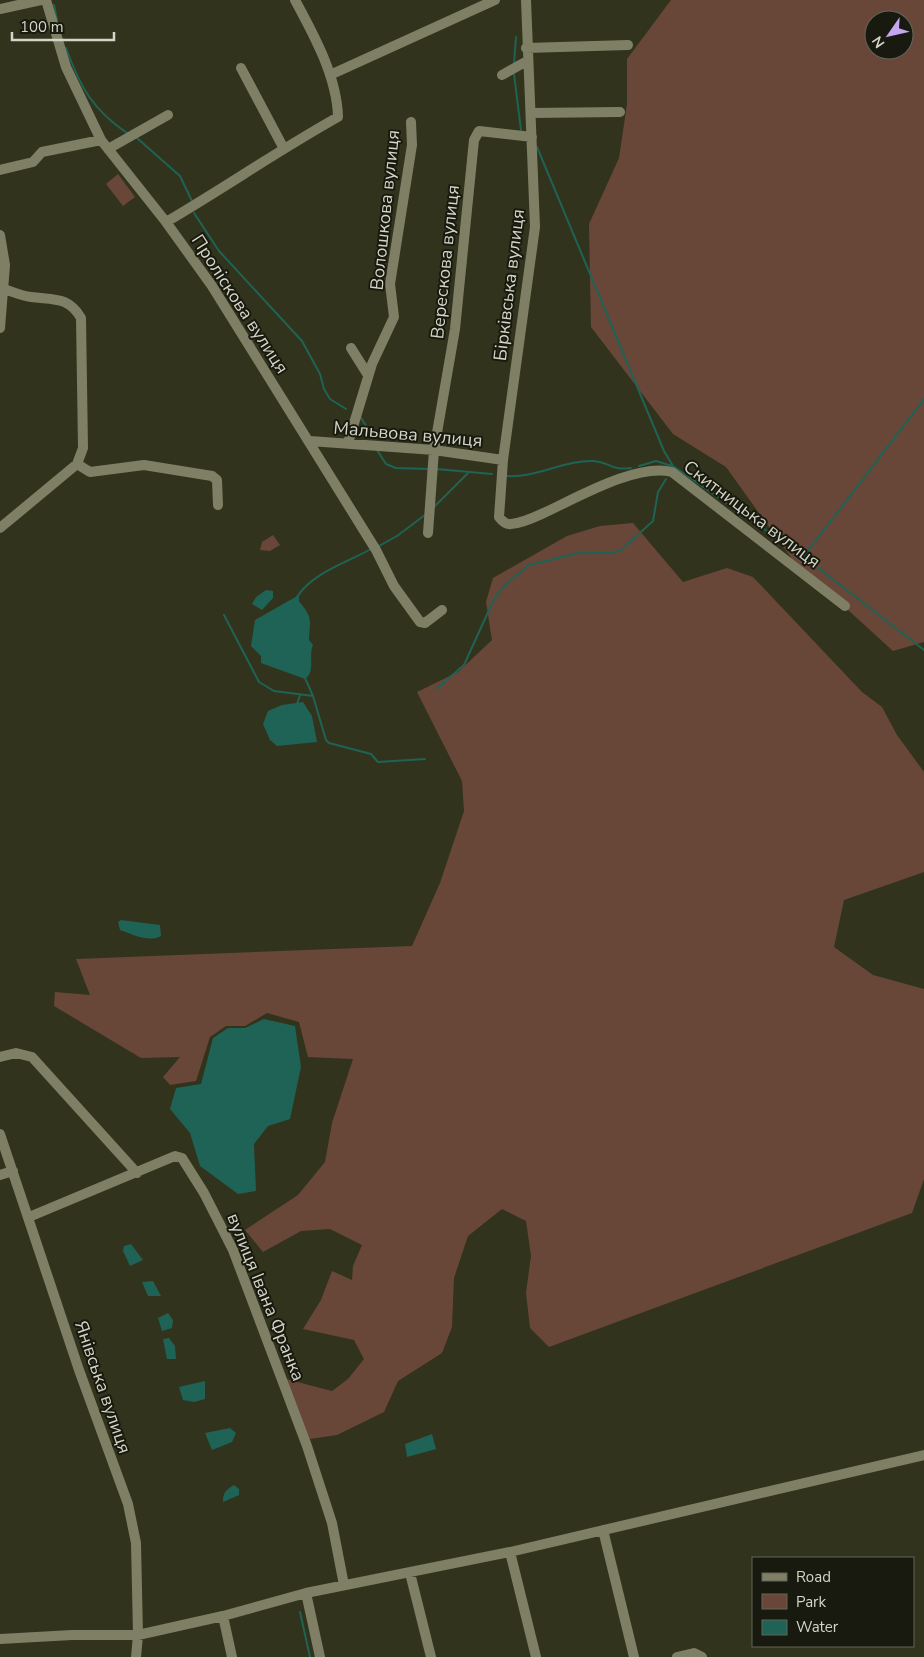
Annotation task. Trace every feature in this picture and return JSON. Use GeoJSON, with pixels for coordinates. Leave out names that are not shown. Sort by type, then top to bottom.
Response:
{"type":"FeatureCollection","features":[{"type":"Feature","properties":{"kind":"street"},"geometry":{"type":"LineString","coordinates":[[0,9],[41,0]]}},
{"type":"Feature","properties":{"kind":"street","name":"Проліскова вулиця"},"geometry":{"type":"LineString","coordinates":[[46,0],[66,67],[101,140],[166,222],[212,286],[310,441],[376,550],[394,586],[420,622],[425,623],[442,610]]}},
{"type":"Feature","properties":{"kind":"street"},"geometry":{"type":"LineString","coordinates":[[330,75],[495,0]]}},
{"type":"Feature","properties":{"kind":"street","name":"Бірківська вулиця"},"geometry":{"type":"LineString","coordinates":[[497,513],[535,227],[531,113],[526,48],[526,0]]}},
{"type":"Feature","properties":{"kind":"street"},"geometry":{"type":"LineString","coordinates":[[166,222],[217,193],[283,147],[338,117],[330,75],[299,1]]}},
{"type":"Feature","properties":{"kind":"street"},"geometry":{"type":"LineString","coordinates":[[526,48],[628,45]]}},
{"type":"Feature","properties":{"kind":"street"},"geometry":{"type":"LineString","coordinates":[[510,71],[527,61]]}},
{"type":"Feature","properties":{"kind":"street"},"geometry":{"type":"LineString","coordinates":[[241,68],[283,147]]}},
{"type":"Feature","properties":{"kind":"street"},"geometry":{"type":"LineString","coordinates":[[531,113],[620,112]]}},
{"type":"Feature","properties":{"kind":"street"},"geometry":{"type":"LineString","coordinates":[[108,149],[168,115]]}},
{"type":"Feature","properties":{"kind":"street","name":"Волошкова вулиця"},"geometry":{"type":"LineString","coordinates":[[348,443],[368,375],[394,317],[390,284],[412,144],[411,122]]}},
{"type":"Feature","properties":{"kind":"street","name":"Верескова вулиця"},"geometry":{"type":"LineString","coordinates":[[434,450],[455,329],[474,140],[479,131],[532,137]]}},
{"type":"Feature","properties":{"kind":"street"},"geometry":{"type":"LineString","coordinates":[[0,170],[33,162],[42,152],[101,140]]}},
{"type":"Feature","properties":{"kind":"street"},"geometry":{"type":"LineString","coordinates":[[0,235],[5,265],[0,328]]}},
{"type":"Feature","properties":{"kind":"street"},"geometry":{"type":"LineString","coordinates":[[0,528],[77,464],[84,448],[81,318],[70,304],[62,300],[30,297],[4,289]]}},
{"type":"Feature","properties":{"kind":"street"},"geometry":{"type":"LineString","coordinates":[[351,348],[368,375]]}},
{"type":"Feature","properties":{"kind":"street","name":"Мальвова вулиця"},"geometry":{"type":"LineString","coordinates":[[310,441],[434,450],[503,460]]}},
{"type":"Feature","properties":{"kind":"street"},"geometry":{"type":"LineString","coordinates":[[428,533],[434,450]]}},
{"type":"Feature","properties":{"kind":"street"},"geometry":{"type":"LineString","coordinates":[[77,464],[90,472],[144,465],[212,476],[218,482],[218,505]]}},
{"type":"Feature","properties":{"kind":"street","name":"Скитницька вулиця"},"geometry":{"type":"LineString","coordinates":[[497,513],[502,521],[511,524],[529,520],[616,481],[660,469],[672,472],[845,606]]}},
{"type":"Feature","properties":{"kind":"street"},"geometry":{"type":"LineString","coordinates":[[0,1057],[16,1053],[32,1057],[137,1173]]}},
{"type":"Feature","properties":{"kind":"street","name":"Янівська вулиця"},"geometry":{"type":"LineString","coordinates":[[0,1134],[80,1370],[128,1504],[136,1543],[138,1635],[136,1657]]}},
{"type":"Feature","properties":{"kind":"street","name":"вулиця Івана Франка"},"geometry":{"type":"LineString","coordinates":[[29,1217],[175,1156],[182,1158],[204,1193],[233,1250],[308,1446],[332,1523],[344,1585]]}},
{"type":"Feature","properties":{"kind":"street"},"geometry":{"type":"LineString","coordinates":[[0,1175],[13,1172]]}},
{"type":"Feature","properties":{"kind":"street"},"geometry":{"type":"LineString","coordinates":[[0,1639],[72,1635],[138,1635],[223,1616],[306,1593],[510,1552],[924,1455]]}},
{"type":"Feature","properties":{"kind":"street"},"geometry":{"type":"LineString","coordinates":[[603,1530],[634,1657]]}},
{"type":"Feature","properties":{"kind":"street"},"geometry":{"type":"LineString","coordinates":[[510,1552],[536,1657]]}},
{"type":"Feature","properties":{"kind":"street"},"geometry":{"type":"LineString","coordinates":[[410,1573],[431,1657]]}},
{"type":"Feature","properties":{"kind":"street"},"geometry":{"type":"LineString","coordinates":[[306,1593],[320,1657]]}},
{"type":"Feature","properties":{"kind":"street"},"geometry":{"type":"LineString","coordinates":[[223,1616],[232,1657]]}},
{"type":"Feature","properties":{"kind":"street"},"geometry":{"type":"LineString","coordinates":[[677,1657],[694,1653],[702,1657]]}},
{"type":"Feature","properties":{"kind":"green space"},"geometry":{"type":"Polygon","coordinates":[[[671,0],[924,0],[924,642],[893,651],[792,559],[726,467],[673,434],[591,327],[589,224],[619,158],[627,104],[627,59],[671,0]]]}},
{"type":"Feature","properties":{"kind":"green space"},"geometry":{"type":"Polygon","coordinates":[[[118,174],[135,197],[123,206],[106,184],[118,174]]]}},
{"type":"Feature","properties":{"kind":"green space"},"geometry":{"type":"Polygon","coordinates":[[[633,523],[683,582],[727,568],[753,577],[862,692],[882,707],[897,735],[924,772],[924,872],[844,900],[834,947],[873,975],[924,989],[924,1179],[912,1213],[549,1347],[530,1328],[526,1293],[531,1256],[526,1221],[502,1209],[468,1236],[454,1278],[452,1327],[442,1353],[398,1381],[384,1412],[337,1435],[310,1439],[294,1415],[282,1378],[332,1391],[348,1379],[364,1359],[354,1340],[303,1329],[321,1300],[332,1271],[352,1280],[353,1266],[362,1245],[330,1229],[301,1231],[263,1252],[245,1230],[298,1195],[325,1162],[332,1123],[353,1059],[308,1057],[299,1022],[267,1013],[245,1026],[226,1026],[210,1037],[196,1081],[170,1085],[163,1077],[180,1057],[141,1058],[54,1006],[55,992],[90,995],[76,959],[412,946],[440,883],[464,811],[462,781],[417,692],[458,672],[492,640],[486,602],[493,578],[567,536],[600,526],[633,523]]]}},
{"type":"Feature","properties":{"kind":"green space"},"geometry":{"type":"Polygon","coordinates":[[[273,535],[280,545],[270,551],[260,550],[262,542],[273,535]]]}},
{"type":"Feature","properties":{"kind":"water"},"geometry":{"type":"Polygon","coordinates":[[[266,590],[273,591],[273,598],[262,610],[252,604],[256,597],[266,590]]]}},
{"type":"Feature","properties":{"kind":"water"},"geometry":{"type":"Polygon","coordinates":[[[299,595],[299,601],[310,619],[309,640],[313,645],[311,668],[305,679],[261,663],[261,656],[251,646],[255,620],[299,595]]]}},
{"type":"Feature","properties":{"kind":"water"},"geometry":{"type":"Polygon","coordinates":[[[303,702],[312,716],[317,742],[277,746],[270,740],[263,724],[268,711],[282,705],[303,702]]]}},
{"type":"Feature","properties":{"kind":"water"},"geometry":{"type":"Polygon","coordinates":[[[121,920],[160,925],[161,936],[151,939],[135,936],[120,930],[118,922],[121,920]]]}},
{"type":"Feature","properties":{"kind":"water"},"geometry":{"type":"Polygon","coordinates":[[[264,1019],[295,1026],[301,1067],[290,1119],[268,1126],[254,1144],[256,1191],[238,1194],[200,1166],[190,1133],[170,1109],[176,1088],[201,1084],[213,1038],[228,1028],[245,1028],[264,1019]]]}},
{"type":"Feature","properties":{"kind":"water"},"geometry":{"type":"Polygon","coordinates":[[[131,1244],[143,1260],[130,1266],[123,1251],[124,1246],[131,1244]]]}},
{"type":"Feature","properties":{"kind":"water"},"geometry":{"type":"Polygon","coordinates":[[[153,1281],[161,1296],[148,1296],[142,1282],[153,1281]]]}},
{"type":"Feature","properties":{"kind":"water"},"geometry":{"type":"Polygon","coordinates":[[[168,1313],[173,1320],[172,1328],[162,1331],[158,1318],[168,1313]]]}},
{"type":"Feature","properties":{"kind":"water"},"geometry":{"type":"Polygon","coordinates":[[[169,1338],[175,1346],[176,1359],[167,1359],[163,1339],[169,1338]]]}},
{"type":"Feature","properties":{"kind":"water"},"geometry":{"type":"Polygon","coordinates":[[[205,1381],[205,1399],[194,1402],[183,1400],[179,1387],[205,1381]]]}},
{"type":"Feature","properties":{"kind":"water"},"geometry":{"type":"Polygon","coordinates":[[[230,1428],[236,1433],[232,1442],[212,1450],[205,1433],[230,1428]]]}},
{"type":"Feature","properties":{"kind":"water"},"geometry":{"type":"Polygon","coordinates":[[[432,1434],[436,1449],[407,1457],[405,1444],[432,1434]]]}},
{"type":"Feature","properties":{"kind":"water"},"geometry":{"type":"Polygon","coordinates":[[[234,1485],[239,1489],[239,1495],[223,1502],[226,1492],[234,1485]]]}},
{"type":"Feature","properties":{"kind":"waterway"},"geometry":{"type":"LineString","coordinates":[[54,5],[57,20]]}},
{"type":"Feature","properties":{"kind":"waterway"},"geometry":{"type":"LineString","coordinates":[[514,64],[516,37]]}},
{"type":"Feature","properties":{"kind":"waterway"},"geometry":{"type":"LineString","coordinates":[[66,48],[82,86],[96,106],[105,116],[127,133]]}},
{"type":"Feature","properties":{"kind":"waterway"},"geometry":{"type":"LineString","coordinates":[[514,74],[521,130]]}},
{"type":"Feature","properties":{"kind":"waterway"},"geometry":{"type":"LineString","coordinates":[[137,138],[180,176],[192,201]]}},
{"type":"Feature","properties":{"kind":"waterway"},"geometry":{"type":"LineString","coordinates":[[537,147],[664,451],[673,466],[803,556],[924,650]]}},
{"type":"Feature","properties":{"kind":"waterway"},"geometry":{"type":"LineString","coordinates":[[194,213],[219,251],[302,341],[320,374],[324,389],[330,399],[346,409]]}},
{"type":"Feature","properties":{"kind":"waterway"},"geometry":{"type":"LineString","coordinates":[[804,556],[924,399]]}},
{"type":"Feature","properties":{"kind":"waterway"},"geometry":{"type":"LineString","coordinates":[[361,418],[370,432]]}},
{"type":"Feature","properties":{"kind":"waterway"},"geometry":{"type":"LineString","coordinates":[[377,450],[386,464],[396,468],[429,469]]}},
{"type":"Feature","properties":{"kind":"waterway"},"geometry":{"type":"LineString","coordinates":[[507,476],[529,474],[583,461],[594,461],[624,469],[631,468]]}},
{"type":"Feature","properties":{"kind":"waterway"},"geometry":{"type":"LineString","coordinates":[[639,466],[656,461],[672,466]]}},
{"type":"Feature","properties":{"kind":"waterway"},"geometry":{"type":"LineString","coordinates":[[436,469],[492,474]]}},
{"type":"Feature","properties":{"kind":"waterway"},"geometry":{"type":"LineString","coordinates":[[434,507],[469,472]]}},
{"type":"Feature","properties":{"kind":"waterway"},"geometry":{"type":"LineString","coordinates":[[436,689],[464,665],[494,599],[505,585],[529,565],[579,553],[614,553],[621,550],[653,521],[658,492],[666,479]]}},
{"type":"Feature","properties":{"kind":"waterway"},"geometry":{"type":"LineString","coordinates":[[379,546],[397,536],[425,515]]}},
{"type":"Feature","properties":{"kind":"waterway"},"geometry":{"type":"LineString","coordinates":[[297,597],[311,581],[320,575],[369,550]]}},
{"type":"Feature","properties":{"kind":"waterway"},"geometry":{"type":"LineString","coordinates":[[224,615],[259,682],[274,691],[313,696]]}},
{"type":"Feature","properties":{"kind":"waterway"},"geometry":{"type":"LineString","coordinates":[[305,678],[313,696],[326,740],[329,743],[371,754],[378,762],[425,759]]}},
{"type":"Feature","properties":{"kind":"waterway"},"geometry":{"type":"LineString","coordinates":[[297,704],[300,695]]}},
{"type":"Feature","properties":{"kind":"waterway"},"geometry":{"type":"LineString","coordinates":[[300,1612],[310,1657]]}}]}
